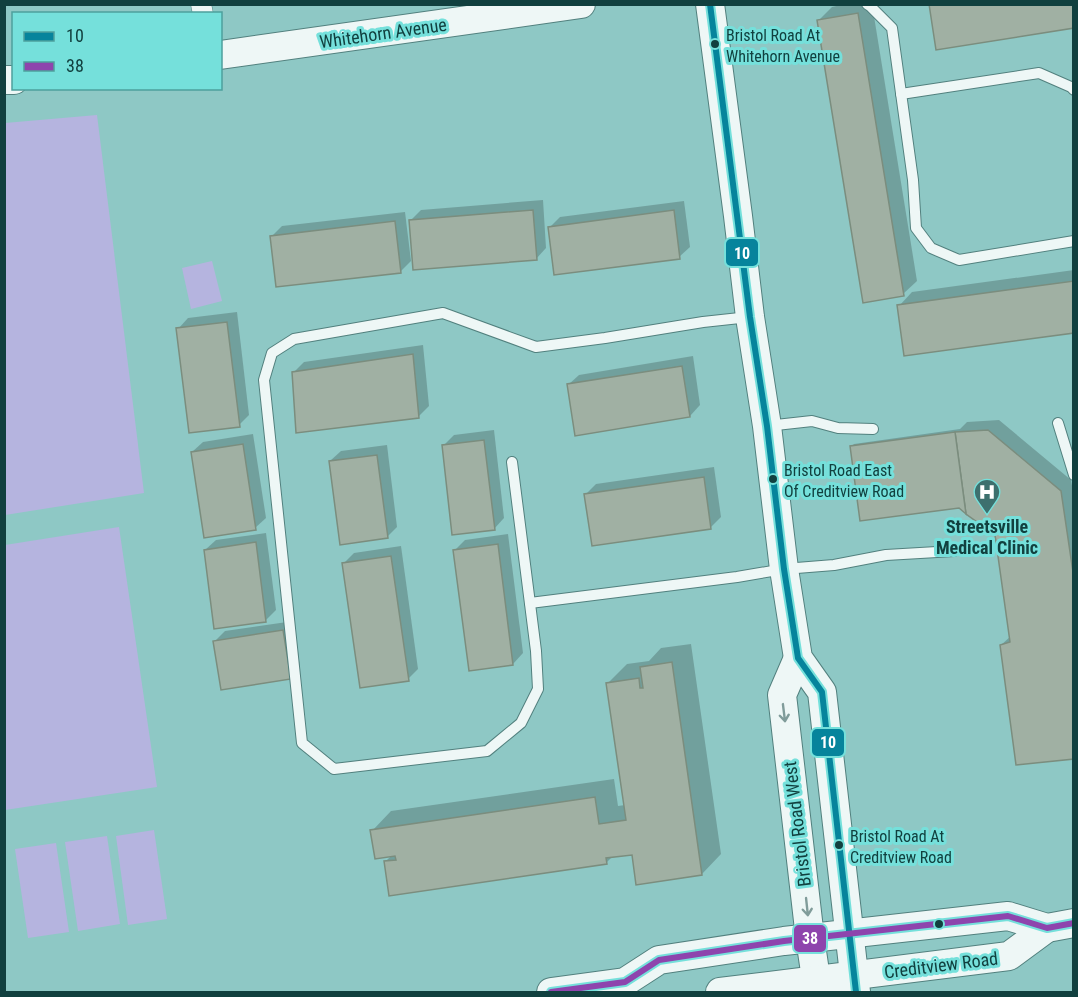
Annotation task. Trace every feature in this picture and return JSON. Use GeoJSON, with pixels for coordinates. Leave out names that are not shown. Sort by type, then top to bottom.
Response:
{"type":"FeatureCollection","features":[{"type":"Feature","properties":{"kind":"street","name":"Whitehorn Avenue"},"geometry":{"type":"LineString","coordinates":[[222,55],[581,4]]}},
{"type":"Feature","properties":{"kind":"street"},"geometry":{"type":"LineString","coordinates":[[710,4],[784,569],[798,658],[822,692],[855,984]]}},
{"type":"Feature","properties":{"kind":"street","name":"Bristol Road West"},"geometry":{"type":"LineString","coordinates":[[798,658],[782,695],[817,987]]}},
{"type":"Feature","properties":{"kind":"street","name":"Creditview Road"},"geometry":{"type":"LineString","coordinates":[[551,993],[636,987],[659,960],[810,938],[1008,916],[1060,926]]}},
{"type":"Feature","properties":{"kind":"street","name":"Creditview Road"},"geometry":{"type":"LineString","coordinates":[[720,993],[855,984],[1009,956],[1060,926]]}},
{"type":"Feature","properties":{"kind":"lane"},"geometry":{"type":"LineString","coordinates":[[867,4],[892,28],[913,180],[916,228],[931,248],[959,260],[1074,241]]}},
{"type":"Feature","properties":{"kind":"lane"},"geometry":{"type":"LineString","coordinates":[[902,94],[1039,73],[1074,90]]}},
{"type":"Feature","properties":{"kind":"lane"},"geometry":{"type":"LineString","coordinates":[[512,462],[536,651],[538,689],[521,723],[487,751],[334,769],[302,743],[264,380],[272,353],[294,339],[443,314],[536,347],[750,316]]}},
{"type":"Feature","properties":{"kind":"lane"},"geometry":{"type":"LineString","coordinates":[[767,426],[812,421],[838,428],[873,429]]}},
{"type":"Feature","properties":{"kind":"lane"},"geometry":{"type":"LineString","coordinates":[[1058,423],[1074,475]]}},
{"type":"Feature","properties":{"kind":"lane"},"geometry":{"type":"LineString","coordinates":[[530,603],[784,569],[834,565],[886,555],[954,551]]}},
{"type":"Feature","properties":{"kind":"shaded area"},"geometry":{"type":"Polygon","coordinates":[[[97,115],[144,493],[5,515],[5,123],[97,115]]]}},
{"type":"Feature","properties":{"kind":"shaded area"},"geometry":{"type":"Polygon","coordinates":[[[212,261],[222,301],[191,309],[182,268],[212,261]]]}},
{"type":"Feature","properties":{"kind":"shaded area"},"geometry":{"type":"Polygon","coordinates":[[[119,527],[157,787],[5,810],[5,545],[119,527]]]}},
{"type":"Feature","properties":{"kind":"shaded area"},"geometry":{"type":"Polygon","coordinates":[[[154,830],[167,919],[128,925],[116,836],[154,830]]]}},
{"type":"Feature","properties":{"kind":"shaded area"},"geometry":{"type":"Polygon","coordinates":[[[107,836],[120,924],[78,931],[65,842],[107,836]]]}},
{"type":"Feature","properties":{"kind":"shaded area"},"geometry":{"type":"Polygon","coordinates":[[[56,843],[69,932],[28,938],[15,849],[56,843]]]}},
{"type":"Feature","properties":{"kind":"building"},"geometry":{"type":"Polygon","coordinates":[[[929,4],[1074,4],[1074,28],[936,50],[929,4]]]}},
{"type":"Feature","properties":{"kind":"building"},"geometry":{"type":"Polygon","coordinates":[[[858,13],[904,296],[863,303],[817,20],[858,13]]]}},
{"type":"Feature","properties":{"kind":"building"},"geometry":{"type":"Polygon","coordinates":[[[533,210],[537,260],[413,270],[409,220],[533,210]]]}},
{"type":"Feature","properties":{"kind":"building"},"geometry":{"type":"Polygon","coordinates":[[[674,210],[680,259],[554,275],[548,227],[674,210]]]}},
{"type":"Feature","properties":{"kind":"building"},"geometry":{"type":"Polygon","coordinates":[[[395,221],[401,273],[276,287],[270,236],[395,221]]]}},
{"type":"Feature","properties":{"kind":"building"},"geometry":{"type":"Polygon","coordinates":[[[1074,281],[1074,333],[904,356],[897,305],[1074,281]]]}},
{"type":"Feature","properties":{"kind":"building"},"geometry":{"type":"Polygon","coordinates":[[[227,322],[240,427],[189,433],[176,328],[227,322]]]}},
{"type":"Feature","properties":{"kind":"building"},"geometry":{"type":"Polygon","coordinates":[[[413,354],[419,418],[296,433],[292,372],[413,354]]]}},
{"type":"Feature","properties":{"kind":"building"},"geometry":{"type":"Polygon","coordinates":[[[682,366],[690,417],[575,436],[567,384],[682,366]]]}},
{"type":"Feature","properties":{"kind":"building"},"geometry":{"type":"Polygon","coordinates":[[[988,430],[1061,491],[1074,579],[1074,759],[1016,765],[1000,645],[1010,642],[995,535],[966,514],[955,432],[988,430]]]}},
{"type":"Feature","properties":{"kind":"building"},"geometry":{"type":"Polygon","coordinates":[[[955,432],[966,514],[959,508],[860,521],[850,446],[955,432]]]}},
{"type":"Feature","properties":{"kind":"building"},"geometry":{"type":"Polygon","coordinates":[[[484,440],[495,530],[452,535],[442,445],[484,440]]]}},
{"type":"Feature","properties":{"kind":"building"},"geometry":{"type":"Polygon","coordinates":[[[243,444],[256,530],[204,538],[191,452],[243,444]]]}},
{"type":"Feature","properties":{"kind":"building"},"geometry":{"type":"Polygon","coordinates":[[[377,455],[388,538],[340,545],[329,461],[377,455]]]}},
{"type":"Feature","properties":{"kind":"building"},"geometry":{"type":"Polygon","coordinates":[[[704,477],[711,529],[592,546],[584,494],[704,477]]]}},
{"type":"Feature","properties":{"kind":"building"},"geometry":{"type":"Polygon","coordinates":[[[256,542],[266,622],[214,629],[204,550],[256,542]]]}},
{"type":"Feature","properties":{"kind":"building"},"geometry":{"type":"Polygon","coordinates":[[[498,544],[513,665],[469,671],[453,550],[498,544]]]}},
{"type":"Feature","properties":{"kind":"building"},"geometry":{"type":"Polygon","coordinates":[[[391,556],[409,681],[360,688],[342,563],[391,556]]]}},
{"type":"Feature","properties":{"kind":"building"},"geometry":{"type":"Polygon","coordinates":[[[283,630],[291,679],[221,690],[213,641],[283,630]]]}},
{"type":"Feature","properties":{"kind":"building"},"geometry":{"type":"Polygon","coordinates":[[[672,662],[702,875],[636,885],[632,855],[606,858],[607,864],[389,896],[384,861],[396,860],[395,856],[375,859],[370,830],[595,797],[599,824],[626,820],[606,683],[639,678],[640,688],[643,688],[640,667],[672,662]]]}},
{"type":"Feature","properties":{"kind":"transit line","name":"10"},"geometry":{"type":"LineString","coordinates":[[710,4],[750,317],[798,658],[822,692],[856,992]]}},
{"type":"Feature","properties":{"kind":"transit line","name":"38"},"geometry":{"type":"LineString","coordinates":[[551,992],[625,982],[659,960],[784,941],[1008,916],[1047,928],[1074,923]]}},
{"type":"Feature","properties":{"kind":"place","name":"Bristol Road At Whitehorn Avenue"},"geometry":{"type":"Point","coordinates":[715,44]}},
{"type":"Feature","properties":{"kind":"place","name":"Bristol Road East Of Creditview Road"},"geometry":{"type":"Point","coordinates":[773,479]}},
{"type":"Feature","properties":{"kind":"place","name":"Streetsville Medical Clinic"},"geometry":{"type":"Point","coordinates":[987,515]}},
{"type":"Feature","properties":{"kind":"place","name":"Bristol Road At Creditview Road"},"geometry":{"type":"Point","coordinates":[839,845]}}]}
